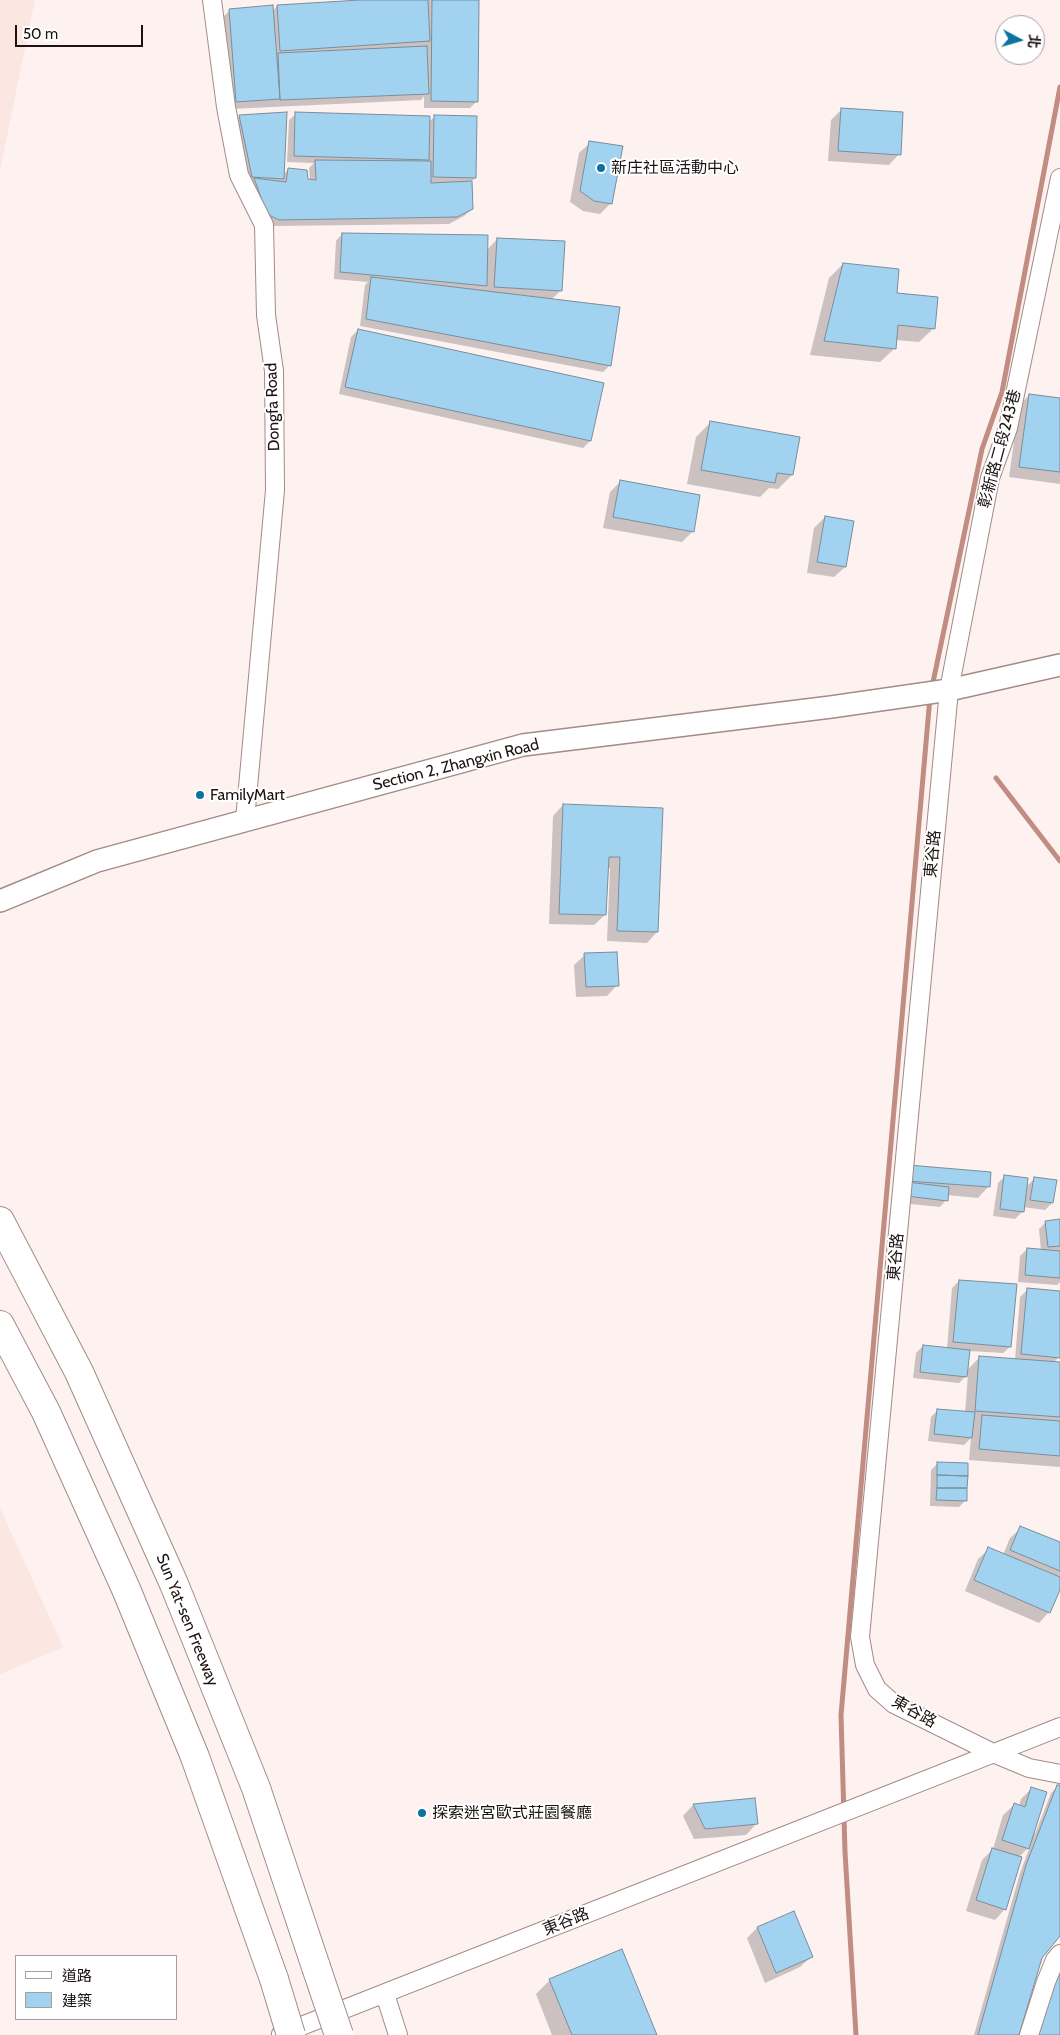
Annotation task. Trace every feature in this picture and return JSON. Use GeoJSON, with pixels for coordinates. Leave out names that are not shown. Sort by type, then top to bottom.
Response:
{"type":"FeatureCollection","features":[{"type":"Feature","properties":{"kind":"highway","name":"Sun Yat-sen Freeway"},"geometry":{"type":"LineString","coordinates":[[0,1221],[79,1372],[174,1584],[256,1788],[339,2035]]}},
{"type":"Feature","properties":{"kind":"highway"},"geometry":{"type":"LineString","coordinates":[[0,1325],[46,1412],[126,1589],[195,1757],[274,1979],[291,2035]]}},
{"type":"Feature","properties":{"kind":"street","name":"Dongfa Road"},"geometry":{"type":"LineString","coordinates":[[212,0],[232,148],[239,175],[264,225],[266,315],[274,371],[275,490],[245,820]]}},
{"type":"Feature","properties":{"kind":"street","name":"彰新路二段243巷"},"geometry":{"type":"LineString","coordinates":[[949,690],[990,478],[1008,428],[1060,178]]}},
{"type":"Feature","properties":{"kind":"street"},"geometry":{"type":"LineString","coordinates":[[949,690],[1060,664]]}},
{"type":"Feature","properties":{"kind":"street","name":"Section 2, Zhangxin Road"},"geometry":{"type":"LineString","coordinates":[[0,901],[97,861],[523,745],[822,708],[949,690]]}},
{"type":"Feature","properties":{"kind":"street","name":"東谷路"},"geometry":{"type":"LineString","coordinates":[[949,690],[860,1637],[865,1665],[877,1689],[894,1704],[993,1753],[1029,1768],[1060,1774]]}},
{"type":"Feature","properties":{"kind":"street","name":"東谷路"},"geometry":{"type":"LineString","coordinates":[[279,2035],[1060,1727]]}},
{"type":"Feature","properties":{"kind":"street"},"geometry":{"type":"LineString","coordinates":[[1029,2035],[1046,1982],[1055,1960],[1060,1954]]}},
{"type":"Feature","properties":{"kind":"street"},"geometry":{"type":"LineString","coordinates":[[385,1994],[398,2035]]}},
{"type":"Feature","properties":{"kind":"shaded area"},"geometry":{"type":"Polygon","coordinates":[[[0,0],[35,0],[0,170],[0,0]]]}},
{"type":"Feature","properties":{"kind":"shaded area"},"geometry":{"type":"Polygon","coordinates":[[[0,1508],[63,1647],[0,1674],[0,1508]]]}},
{"type":"Feature","properties":{"kind":"building"},"geometry":{"type":"Polygon","coordinates":[[[360,0],[428,0],[430,41],[280,51],[277,5],[360,0]]]}},
{"type":"Feature","properties":{"kind":"building"},"geometry":{"type":"Polygon","coordinates":[[[432,0],[479,0],[478,102],[431,101],[432,0]]]}},
{"type":"Feature","properties":{"kind":"building"},"geometry":{"type":"Polygon","coordinates":[[[273,5],[280,99],[236,102],[229,9],[273,5]]]}},
{"type":"Feature","properties":{"kind":"building"},"geometry":{"type":"Polygon","coordinates":[[[427,46],[429,94],[280,100],[278,53],[427,46]]]}},
{"type":"Feature","properties":{"kind":"building"},"geometry":{"type":"Polygon","coordinates":[[[841,108],[903,112],[901,155],[838,151],[841,108]]]}},
{"type":"Feature","properties":{"kind":"building"},"geometry":{"type":"Polygon","coordinates":[[[287,112],[284,179],[252,177],[239,115],[287,112]]]}},
{"type":"Feature","properties":{"kind":"building"},"geometry":{"type":"Polygon","coordinates":[[[295,112],[430,116],[429,160],[294,156],[295,112]]]}},
{"type":"Feature","properties":{"kind":"building"},"geometry":{"type":"Polygon","coordinates":[[[434,115],[477,116],[476,178],[433,177],[434,115]]]}},
{"type":"Feature","properties":{"kind":"building","name":"新庄社區活動中心"},"geometry":{"type":"Polygon","coordinates":[[[589,141],[623,146],[612,204],[594,201],[580,191],[589,141]]]}},
{"type":"Feature","properties":{"kind":"building"},"geometry":{"type":"Polygon","coordinates":[[[315,160],[431,161],[431,183],[472,181],[473,209],[457,217],[279,220],[267,214],[254,178],[286,182],[288,168],[307,170],[308,179],[316,180],[315,160]]]}},
{"type":"Feature","properties":{"kind":"building"},"geometry":{"type":"Polygon","coordinates":[[[342,233],[488,235],[487,286],[340,272],[342,233]]]}},
{"type":"Feature","properties":{"kind":"building"},"geometry":{"type":"Polygon","coordinates":[[[497,238],[565,241],[562,291],[494,287],[497,238]]]}},
{"type":"Feature","properties":{"kind":"building"},"geometry":{"type":"Polygon","coordinates":[[[843,263],[899,269],[897,293],[938,297],[935,329],[898,325],[896,349],[824,341],[843,263]]]}},
{"type":"Feature","properties":{"kind":"building"},"geometry":{"type":"Polygon","coordinates":[[[371,277],[620,307],[611,366],[366,319],[371,277]]]}},
{"type":"Feature","properties":{"kind":"building"},"geometry":{"type":"Polygon","coordinates":[[[358,329],[604,383],[591,441],[345,387],[358,329]]]}},
{"type":"Feature","properties":{"kind":"building"},"geometry":{"type":"Polygon","coordinates":[[[1029,394],[1060,398],[1060,472],[1019,467],[1029,394]]]}},
{"type":"Feature","properties":{"kind":"building"},"geometry":{"type":"Polygon","coordinates":[[[710,421],[800,437],[793,475],[777,473],[775,483],[701,470],[710,421]]]}},
{"type":"Feature","properties":{"kind":"building"},"geometry":{"type":"Polygon","coordinates":[[[620,480],[700,495],[694,532],[613,517],[620,480]]]}},
{"type":"Feature","properties":{"kind":"building"},"geometry":{"type":"Polygon","coordinates":[[[825,516],[854,521],[846,567],[817,562],[825,516]]]}},
{"type":"Feature","properties":{"kind":"building"},"geometry":{"type":"Polygon","coordinates":[[[563,804],[663,808],[658,932],[617,931],[620,857],[609,857],[606,915],[559,914],[563,804]]]}},
{"type":"Feature","properties":{"kind":"building"},"geometry":{"type":"Polygon","coordinates":[[[617,952],[619,986],[586,987],[584,953],[617,952]]]}},
{"type":"Feature","properties":{"kind":"building"},"geometry":{"type":"Polygon","coordinates":[[[908,1165],[991,1172],[990,1187],[907,1181],[908,1165]]]}},
{"type":"Feature","properties":{"kind":"building"},"geometry":{"type":"Polygon","coordinates":[[[1004,1175],[1028,1178],[1024,1212],[1000,1209],[1004,1175]]]}},
{"type":"Feature","properties":{"kind":"building"},"geometry":{"type":"Polygon","coordinates":[[[1034,1177],[1057,1180],[1053,1203],[1030,1200],[1034,1177]]]}},
{"type":"Feature","properties":{"kind":"building"},"geometry":{"type":"Polygon","coordinates":[[[907,1182],[949,1187],[948,1201],[906,1196],[907,1182]]]}},
{"type":"Feature","properties":{"kind":"building"},"geometry":{"type":"Polygon","coordinates":[[[1060,1219],[1060,1246],[1048,1247],[1045,1221],[1060,1219]]]}},
{"type":"Feature","properties":{"kind":"building"},"geometry":{"type":"Polygon","coordinates":[[[1027,1248],[1060,1251],[1060,1278],[1025,1275],[1027,1248]]]}},
{"type":"Feature","properties":{"kind":"building"},"geometry":{"type":"Polygon","coordinates":[[[959,1280],[1017,1284],[1011,1347],[953,1342],[959,1280]]]}},
{"type":"Feature","properties":{"kind":"building"},"geometry":{"type":"Polygon","coordinates":[[[1027,1288],[1060,1291],[1060,1358],[1021,1354],[1027,1288]]]}},
{"type":"Feature","properties":{"kind":"building"},"geometry":{"type":"Polygon","coordinates":[[[923,1345],[970,1350],[967,1377],[920,1372],[923,1345]]]}},
{"type":"Feature","properties":{"kind":"building"},"geometry":{"type":"Polygon","coordinates":[[[979,1356],[1060,1362],[1060,1417],[975,1411],[979,1356]]]}},
{"type":"Feature","properties":{"kind":"building"},"geometry":{"type":"Polygon","coordinates":[[[937,1409],[975,1412],[972,1438],[934,1434],[937,1409]]]}},
{"type":"Feature","properties":{"kind":"building"},"geometry":{"type":"Polygon","coordinates":[[[982,1415],[1060,1421],[1060,1456],[979,1449],[982,1415]]]}},
{"type":"Feature","properties":{"kind":"building"},"geometry":{"type":"Polygon","coordinates":[[[937,1462],[968,1463],[968,1476],[937,1475],[937,1462]]]}},
{"type":"Feature","properties":{"kind":"building"},"geometry":{"type":"Polygon","coordinates":[[[937,1475],[968,1476],[967,1488],[937,1488],[937,1475]]]}},
{"type":"Feature","properties":{"kind":"building"},"geometry":{"type":"Polygon","coordinates":[[[937,1488],[967,1488],[967,1501],[936,1500],[937,1488]]]}},
{"type":"Feature","properties":{"kind":"building"},"geometry":{"type":"Polygon","coordinates":[[[1020,1526],[1060,1542],[1060,1571],[1010,1550],[1020,1526]]]}},
{"type":"Feature","properties":{"kind":"building"},"geometry":{"type":"Polygon","coordinates":[[[988,1547],[1060,1577],[1060,1590],[1050,1613],[974,1580],[988,1547]]]}},
{"type":"Feature","properties":{"kind":"building"},"geometry":{"type":"Polygon","coordinates":[[[1057,1785],[1060,1785],[1060,1936],[1042,1958],[1019,2035],[978,2035],[1026,1865],[1057,1785]]]}},
{"type":"Feature","properties":{"kind":"building"},"geometry":{"type":"Polygon","coordinates":[[[1031,1787],[1047,1792],[1029,1849],[1002,1840],[1014,1803],[1025,1807],[1031,1787]]]}},
{"type":"Feature","properties":{"kind":"building"},"geometry":{"type":"Polygon","coordinates":[[[755,1798],[758,1824],[705,1829],[693,1804],[755,1798]]]}},
{"type":"Feature","properties":{"kind":"building"},"geometry":{"type":"Polygon","coordinates":[[[992,1848],[1022,1857],[1006,1910],[976,1900],[992,1848]]]}},
{"type":"Feature","properties":{"kind":"building"},"geometry":{"type":"Polygon","coordinates":[[[794,1911],[813,1957],[776,1973],[757,1927],[794,1911]]]}},
{"type":"Feature","properties":{"kind":"building"},"geometry":{"type":"Polygon","coordinates":[[[622,1949],[657,2035],[572,2035],[549,1979],[622,1949]]]}},
{"type":"Feature","properties":{"kind":"building"},"geometry":{"type":"Polygon","coordinates":[[[1060,1967],[1060,2035],[1037,2035],[1060,1967]]]}},
{"type":"Feature","properties":{"kind":"waterway"},"geometry":{"type":"LineString","coordinates":[[932,687],[982,449],[1002,392],[1060,87]]}},
{"type":"Feature","properties":{"kind":"waterway"},"geometry":{"type":"LineString","coordinates":[[856,2035],[845,1852],[841,1715],[930,697]]}},
{"type":"Feature","properties":{"kind":"waterway"},"geometry":{"type":"LineString","coordinates":[[996,778],[1060,861]]}},
{"type":"Feature","properties":{"kind":"place","name":"新庄社區活動中心"},"geometry":{"type":"Point","coordinates":[601,168]}},
{"type":"Feature","properties":{"kind":"place","name":"FamilyMart"},"geometry":{"type":"Point","coordinates":[200,795]}},
{"type":"Feature","properties":{"kind":"place","name":"探索迷宮歐式莊園餐廳"},"geometry":{"type":"Point","coordinates":[422,1813]}}]}
